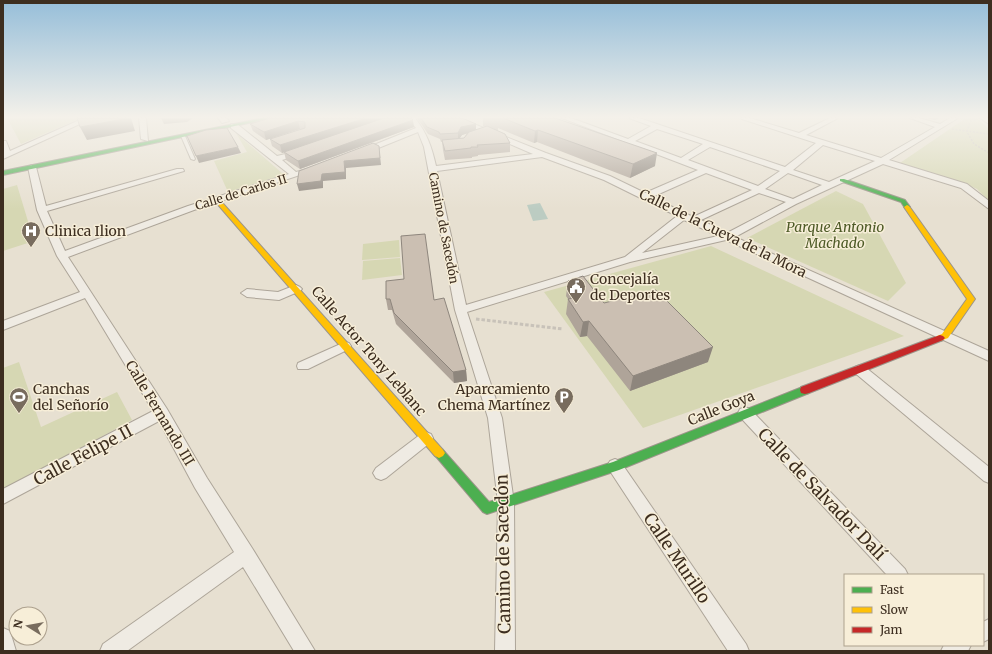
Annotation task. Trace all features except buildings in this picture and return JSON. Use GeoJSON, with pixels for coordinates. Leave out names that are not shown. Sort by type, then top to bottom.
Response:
{"type":"FeatureCollection","features":[{"type":"Feature","properties":{"kind":"street"},"geometry":{"type":"LineString","coordinates":[[5,156],[22,149]]}},
{"type":"Feature","properties":{"kind":"street"},"geometry":{"type":"LineString","coordinates":[[3,168],[98,149]]}},
{"type":"Feature","properties":{"kind":"street"},"geometry":{"type":"LineString","coordinates":[[3,173],[136,149]]}},
{"type":"Feature","properties":{"kind":"street"},"geometry":{"type":"LineString","coordinates":[[267,149],[295,175]]}},
{"type":"Feature","properties":{"kind":"street"},"geometry":{"type":"LineString","coordinates":[[352,155],[370,149]]}},
{"type":"Feature","properties":{"kind":"street","name":"Camino de Sacedón"},"geometry":{"type":"LineString","coordinates":[[432,149],[433,169],[462,314],[496,418],[506,503],[505,651]]}},
{"type":"Feature","properties":{"kind":"street","name":"Calle de la Cueva de la Mora"},"geometry":{"type":"LineString","coordinates":[[528,149],[607,178],[647,196],[727,237],[989,356]]}},
{"type":"Feature","properties":{"kind":"street"},"geometry":{"type":"LineString","coordinates":[[649,149],[792,202]]}},
{"type":"Feature","properties":{"kind":"street"},"geometry":{"type":"LineString","coordinates":[[681,161],[702,149]]}},
{"type":"Feature","properties":{"kind":"street"},"geometry":{"type":"LineString","coordinates":[[723,149],[830,185]]}},
{"type":"Feature","properties":{"kind":"street"},"geometry":{"type":"LineString","coordinates":[[694,220],[758,190],[787,170],[814,149]]}},
{"type":"Feature","properties":{"kind":"street"},"geometry":{"type":"LineString","coordinates":[[843,149],[964,186],[979,196],[989,206]]}},
{"type":"Feature","properties":{"kind":"street"},"geometry":{"type":"LineString","coordinates":[[462,314],[627,260],[727,237],[792,202],[882,161],[903,149]]}},
{"type":"Feature","properties":{"kind":"street"},"geometry":{"type":"LineString","coordinates":[[277,159],[305,150]]}},
{"type":"Feature","properties":{"kind":"street"},"geometry":{"type":"LineString","coordinates":[[433,169],[543,155]]}},
{"type":"Feature","properties":{"kind":"street","name":"Calle de Carlos II"},"geometry":{"type":"LineString","coordinates":[[62,256],[216,199],[324,165]]}},
{"type":"Feature","properties":{"kind":"street","name":"Calle Fernando III"},"geometry":{"type":"LineString","coordinates":[[32,167],[42,210],[62,256],[87,293],[162,413],[201,483],[305,651]]}},
{"type":"Feature","properties":{"kind":"street"},"geometry":{"type":"LineString","coordinates":[[647,196],[705,170]]}},
{"type":"Feature","properties":{"kind":"street"},"geometry":{"type":"LineString","coordinates":[[42,210],[180,172]]}},
{"type":"Feature","properties":{"kind":"street"},"geometry":{"type":"LineString","coordinates":[[842,180],[903,201],[971,299],[945,336]]}},
{"type":"Feature","properties":{"kind":"street","name":"Calle Actor Tony Leblanc"},"geometry":{"type":"LineString","coordinates":[[216,199],[487,508],[506,503]]}},
{"type":"Feature","properties":{"kind":"street"},"geometry":{"type":"LineString","coordinates":[[627,260],[684,215]]}},
{"type":"Feature","properties":{"kind":"street"},"geometry":{"type":"LineString","coordinates":[[247,293],[279,296],[296,289]]}},
{"type":"Feature","properties":{"kind":"street"},"geometry":{"type":"LineString","coordinates":[[3,326],[87,293]]}},
{"type":"Feature","properties":{"kind":"street","name":"Calle Goya"},"geometry":{"type":"LineString","coordinates":[[506,503],[615,466],[745,413],[945,336]]}},
{"type":"Feature","properties":{"kind":"street"},"geometry":{"type":"LineString","coordinates":[[303,366],[345,346]]}},
{"type":"Feature","properties":{"kind":"street"},"geometry":{"type":"LineString","coordinates":[[860,370],[989,476]]}},
{"type":"Feature","properties":{"kind":"street","name":"Calle Felipe II"},"geometry":{"type":"LineString","coordinates":[[3,497],[162,413]]}},
{"type":"Feature","properties":{"kind":"street","name":"Calle de Salvador Dalí"},"geometry":{"type":"LineString","coordinates":[[745,413],[898,574]]}},
{"type":"Feature","properties":{"kind":"street"},"geometry":{"type":"LineString","coordinates":[[381,473],[426,438]]}},
{"type":"Feature","properties":{"kind":"street","name":"Calle Murillo"},"geometry":{"type":"LineString","coordinates":[[615,466],[739,651]]}},
{"type":"Feature","properties":{"kind":"street"},"geometry":{"type":"LineString","coordinates":[[110,651],[246,554]]}},
{"type":"Feature","properties":{"kind":"street"},"geometry":{"type":"LineString","coordinates":[[3,638],[6,651]]}},
{"type":"Feature","properties":{"kind":"lane"},"geometry":{"type":"LineString","coordinates":[[188,149],[193,159]]}},
{"type":"Feature","properties":{"kind":"path"},"geometry":{"type":"LineString","coordinates":[[462,314],[563,329]]}},
{"type":"Feature","properties":{"kind":"green space"},"geometry":{"type":"Polygon","coordinates":[[[245,149],[254,149],[283,175],[228,192],[214,161],[247,152],[245,149]]]}},
{"type":"Feature","properties":{"kind":"green space"},"geometry":{"type":"Polygon","coordinates":[[[921,149],[989,149],[989,201],[977,189],[966,184],[900,163],[921,149]]]}},
{"type":"Feature","properties":{"kind":"green space"},"geometry":{"type":"Polygon","coordinates":[[[17,185],[34,241],[3,251],[3,189],[17,185]]]}},
{"type":"Feature","properties":{"kind":"green space","name":"Parque Antonio Machado"},"geometry":{"type":"Polygon","coordinates":[[[836,191],[863,204],[906,283],[888,301],[747,238],[836,191]]]}},
{"type":"Feature","properties":{"kind":"green space"},"geometry":{"type":"Polygon","coordinates":[[[399,240],[400,257],[362,260],[363,244],[399,240]]]}},
{"type":"Feature","properties":{"kind":"green space"},"geometry":{"type":"Polygon","coordinates":[[[711,246],[904,336],[643,428],[544,292],[711,246]]]}},
{"type":"Feature","properties":{"kind":"green space"},"geometry":{"type":"Polygon","coordinates":[[[400,258],[402,275],[362,280],[363,261],[400,258]]]}},
{"type":"Feature","properties":{"kind":"green space"},"geometry":{"type":"Polygon","coordinates":[[[19,362],[41,427],[117,392],[132,420],[3,490],[3,368],[19,362]]]}},
{"type":"Feature","properties":{"kind":"shaded area"},"geometry":{"type":"Polygon","coordinates":[[[540,203],[548,219],[533,221],[527,205],[540,203]]]}},
{"type":"Feature","properties":{"kind":"traffic: fast"},"geometry":{"type":"LineString","coordinates":[[3,173],[121,149]]}},
{"type":"Feature","properties":{"kind":"traffic: fast"},"geometry":{"type":"LineString","coordinates":[[842,180],[903,201],[907,207]]}},
{"type":"Feature","properties":{"kind":"traffic: fast"},"geometry":{"type":"LineString","coordinates":[[439,453],[487,508],[615,466],[805,390]]}},
{"type":"Feature","properties":{"kind":"traffic: slow"},"geometry":{"type":"LineString","coordinates":[[216,199],[439,453]]}},
{"type":"Feature","properties":{"kind":"traffic: slow"},"geometry":{"type":"LineString","coordinates":[[907,207],[971,299],[945,336],[940,338]]}},
{"type":"Feature","properties":{"kind":"traffic: jam"},"geometry":{"type":"LineString","coordinates":[[805,390],[940,338]]}},
{"type":"Feature","properties":{"kind":"place","name":"Clinica Ilion"},"geometry":{"type":"Point","coordinates":[31,248]}},
{"type":"Feature","properties":{"kind":"place","name":"Concejalía de Deportes"},"geometry":{"type":"Point","coordinates":[576,304]}},
{"type":"Feature","properties":{"kind":"place","name":"Canchas del Señorío"},"geometry":{"type":"Point","coordinates":[19,414]}},
{"type":"Feature","properties":{"kind":"place","name":"Aparcamiento Chema Martínez"},"geometry":{"type":"Point","coordinates":[564,414]}}]}
